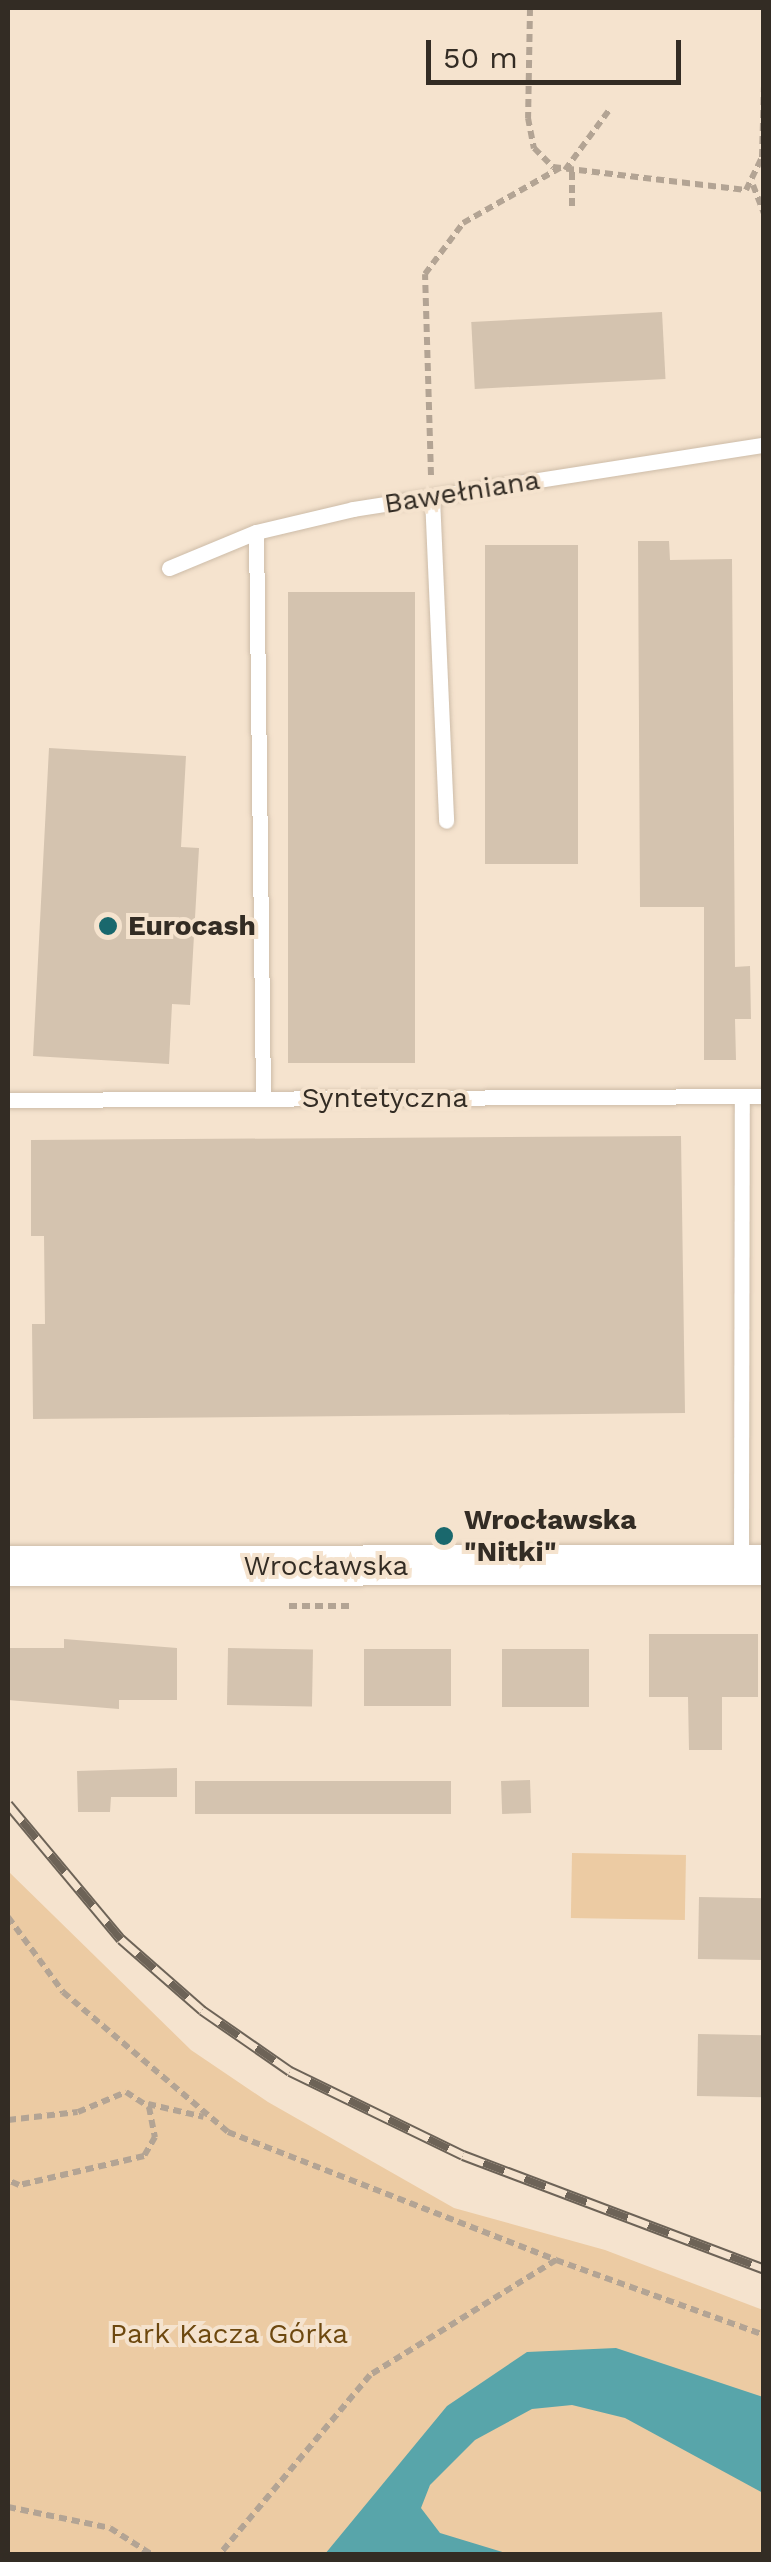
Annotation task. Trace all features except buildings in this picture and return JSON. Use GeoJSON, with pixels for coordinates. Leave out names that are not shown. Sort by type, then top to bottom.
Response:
{"type":"FeatureCollection","features":[{"type":"Feature","properties":{"kind":"street","name":"Wrocławska"},"geometry":{"type":"LineString","coordinates":[[8,1566],[752,1565]]}},
{"type":"Feature","properties":{"kind":"lane","name":"Bawełniana"},"geometry":{"type":"LineString","coordinates":[[169,568],[256,532],[432,496],[764,445]]}},
{"type":"Feature","properties":{"kind":"lane"},"geometry":{"type":"LineString","coordinates":[[432,496],[446,821]]}},
{"type":"Feature","properties":{"kind":"lane"},"geometry":{"type":"LineString","coordinates":[[256,532],[264,1098]]}},
{"type":"Feature","properties":{"kind":"lane"},"geometry":{"type":"LineString","coordinates":[[742,1096],[752,1565]]}},
{"type":"Feature","properties":{"kind":"lane","name":"Syntetyczna"},"geometry":{"type":"LineString","coordinates":[[8,1100],[764,1096]]}},
{"type":"Feature","properties":{"kind":"path"},"geometry":{"type":"LineString","coordinates":[[530,8],[528,118],[534,148],[566,170],[654,174],[736,192],[752,185]]}},
{"type":"Feature","properties":{"kind":"path"},"geometry":{"type":"LineString","coordinates":[[764,86],[762,157],[752,185],[764,213]]}},
{"type":"Feature","properties":{"kind":"path"},"geometry":{"type":"LineString","coordinates":[[432,496],[425,274],[463,222],[566,170],[610,109]]}},
{"type":"Feature","properties":{"kind":"path"},"geometry":{"type":"LineString","coordinates":[[566,170],[572,206]]}},
{"type":"Feature","properties":{"kind":"path"},"geometry":{"type":"LineString","coordinates":[[8,1917],[62,1992],[210,2119]]}},
{"type":"Feature","properties":{"kind":"path"},"geometry":{"type":"LineString","coordinates":[[8,2120],[78,2112],[126,2092],[146,2104],[210,2119],[556,2260],[764,2335]]}},
{"type":"Feature","properties":{"kind":"path"},"geometry":{"type":"LineString","coordinates":[[8,2180],[19,2185],[134,2158],[155,2137],[146,2104]]}},
{"type":"Feature","properties":{"kind":"path"},"geometry":{"type":"LineString","coordinates":[[220,2554],[370,2375],[556,2260]]}},
{"type":"Feature","properties":{"kind":"path"},"geometry":{"type":"LineString","coordinates":[[8,2507],[110,2528],[151,2554]]}},
{"type":"Feature","properties":{"kind":"green space"},"geometry":{"type":"Polygon","coordinates":[[[572,1853],[686,1855],[685,1920],[571,1918],[572,1853]]]}},
{"type":"Feature","properties":{"kind":"green space","name":"Park Kacza Górka"},"geometry":{"type":"Polygon","coordinates":[[[8,1871],[191,2050],[268,2102],[454,2208],[605,2250],[763,2310],[763,2554],[8,2554],[8,1871]]]}},
{"type":"Feature","properties":{"kind":"water"},"geometry":{"type":"Polygon","coordinates":[[[616,2348],[763,2397],[763,2493],[625,2418],[572,2405],[532,2409],[475,2440],[430,2485],[421,2508],[440,2533],[509,2554],[325,2554],[447,2406],[527,2352],[616,2348]]]}},
{"type":"Feature","properties":{"kind":"railway"},"geometry":{"type":"LineString","coordinates":[[8,1804],[121,1939],[202,2010],[290,2071],[463,2155],[764,2269]]}},
{"type":"Feature","properties":{"kind":"place","name":"Eurocash"},"geometry":{"type":"Point","coordinates":[108,926]}},
{"type":"Feature","properties":{"kind":"place","name":"Wrocławska \"Nitki\""},"geometry":{"type":"Point","coordinates":[444,1536]}}]}
